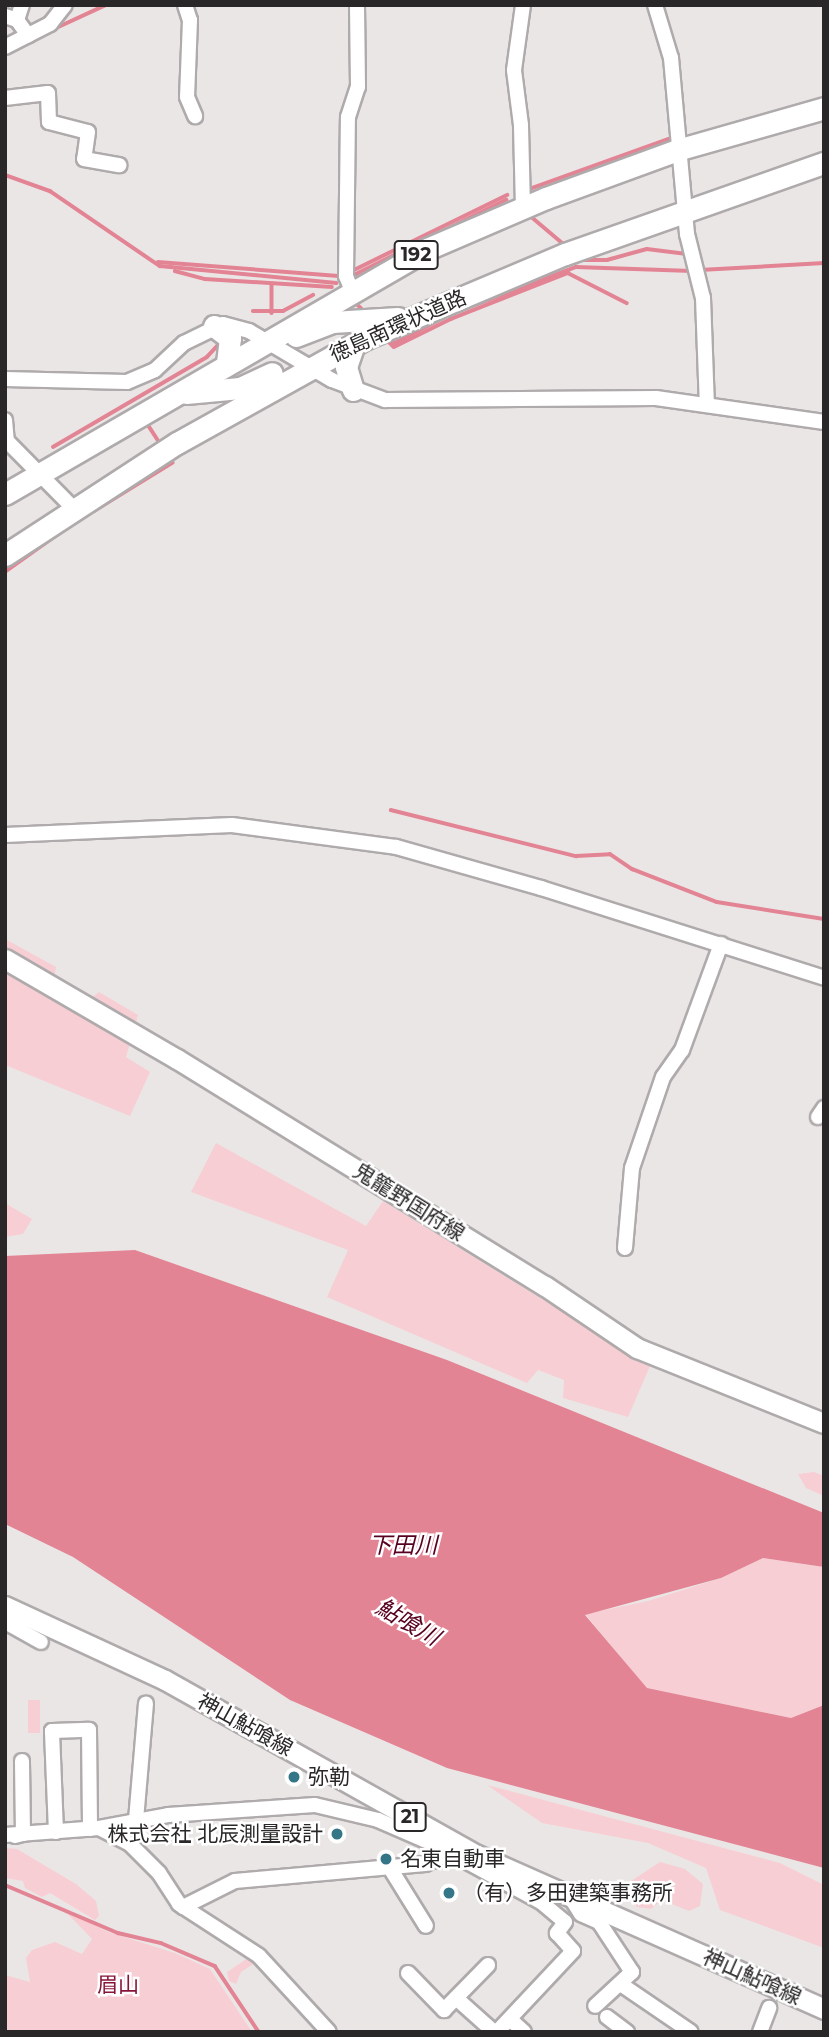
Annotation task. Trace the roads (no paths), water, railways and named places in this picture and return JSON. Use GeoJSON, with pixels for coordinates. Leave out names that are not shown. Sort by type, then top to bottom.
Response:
{"type":"FeatureCollection","features":[{"type":"Feature","properties":{"kind":"highway","name":"192"},"geometry":{"type":"LineString","coordinates":[[5,495],[166,397],[427,249],[523,208],[677,150],[824,108]]}},
{"type":"Feature","properties":{"kind":"highway","name":"徳島南環状道路"},"geometry":{"type":"LineString","coordinates":[[5,555],[73,508],[308,367],[354,344],[565,254],[824,163]]}},
{"type":"Feature","properties":{"kind":"highway"},"geometry":{"type":"LineString","coordinates":[[266,341],[298,336],[332,322],[417,316]]}},
{"type":"Feature","properties":{"kind":"highway"},"geometry":{"type":"LineString","coordinates":[[214,326],[230,338],[227,362]]}},
{"type":"Feature","properties":{"kind":"highway"},"geometry":{"type":"LineString","coordinates":[[353,390],[346,367],[354,344]]}},
{"type":"Feature","properties":{"kind":"highway"},"geometry":{"type":"LineString","coordinates":[[166,397],[212,387],[240,388],[276,371],[308,367]]}},
{"type":"Feature","properties":{"kind":"main road","name":"鬼籠野国府線"},"geometry":{"type":"LineString","coordinates":[[5,960],[187,1065],[545,1286],[637,1348],[824,1423]]}},
{"type":"Feature","properties":{"kind":"main road","name":"神山鮎喰線"},"geometry":{"type":"LineString","coordinates":[[5,1606],[165,1680],[477,1855],[568,1893],[824,2009]]}},
{"type":"Feature","properties":{"kind":"street"},"geometry":{"type":"LineString","coordinates":[[22,5],[11,18],[28,35]]}},
{"type":"Feature","properties":{"kind":"street"},"geometry":{"type":"LineString","coordinates":[[5,47],[50,24],[65,5]]}},
{"type":"Feature","properties":{"kind":"street"},"geometry":{"type":"LineString","coordinates":[[185,5],[190,20],[187,97],[195,116]]}},
{"type":"Feature","properties":{"kind":"street"},"geometry":{"type":"LineString","coordinates":[[352,290],[346,276],[348,117],[358,87],[357,5]]}},
{"type":"Feature","properties":{"kind":"street"},"geometry":{"type":"LineString","coordinates":[[523,5],[513,71],[522,125],[523,208]]}},
{"type":"Feature","properties":{"kind":"street"},"geometry":{"type":"LineString","coordinates":[[655,5],[671,58],[677,150],[685,212],[703,298],[707,405]]}},
{"type":"Feature","properties":{"kind":"street"},"geometry":{"type":"LineString","coordinates":[[5,98],[48,93],[49,122],[89,132],[84,159],[119,165]]}},
{"type":"Feature","properties":{"kind":"street"},"geometry":{"type":"LineString","coordinates":[[5,379],[127,382],[155,370],[184,343],[214,326],[235,325],[353,390],[385,400],[656,398],[824,422]]}},
{"type":"Feature","properties":{"kind":"street"},"geometry":{"type":"LineString","coordinates":[[5,420],[7,441],[73,508]]}},
{"type":"Feature","properties":{"kind":"street"},"geometry":{"type":"LineString","coordinates":[[5,835],[232,825],[396,848],[721,944],[824,978]]}},
{"type":"Feature","properties":{"kind":"street"},"geometry":{"type":"LineString","coordinates":[[625,1248],[632,1168],[663,1077],[682,1050],[721,944]]}},
{"type":"Feature","properties":{"kind":"street"},"geometry":{"type":"LineString","coordinates":[[5,1622],[41,1642]]}},
{"type":"Feature","properties":{"kind":"street"},"geometry":{"type":"LineString","coordinates":[[136,1820],[146,1703]]}},
{"type":"Feature","properties":{"kind":"street"},"geometry":{"type":"LineString","coordinates":[[56,1832],[52,1731],[89,1730],[94,1828]]}},
{"type":"Feature","properties":{"kind":"street"},"geometry":{"type":"LineString","coordinates":[[22,1760],[23,1834]]}},
{"type":"Feature","properties":{"kind":"street"},"geometry":{"type":"LineString","coordinates":[[5,1837],[94,1828],[136,1820],[315,1805],[378,1820],[451,1853],[541,1902],[565,1922],[557,1933],[573,1951],[496,2032],[456,1998]]}},
{"type":"Feature","properties":{"kind":"street"},"geometry":{"type":"LineString","coordinates":[[94,1828],[142,1852],[183,1907],[259,1956],[329,2032]]}},
{"type":"Feature","properties":{"kind":"street"},"geometry":{"type":"LineString","coordinates":[[183,1907],[235,1881],[425,1864],[451,1853],[477,1855]]}},
{"type":"Feature","properties":{"kind":"street"},"geometry":{"type":"LineString","coordinates":[[390,1868],[426,1926]]}},
{"type":"Feature","properties":{"kind":"street"},"geometry":{"type":"LineString","coordinates":[[568,1893],[582,1914],[598,1923],[632,1972],[622,1985],[609,1990],[595,2006]]}},
{"type":"Feature","properties":{"kind":"street"},"geometry":{"type":"LineString","coordinates":[[408,1973],[444,2010],[488,1965]]}},
{"type":"Feature","properties":{"kind":"street"},"geometry":{"type":"LineString","coordinates":[[622,1985],[691,2032]]}},
{"type":"Feature","properties":{"kind":"street"},"geometry":{"type":"LineString","coordinates":[[760,2032],[769,2008]]}},
{"type":"Feature","properties":{"kind":"street"},"geometry":{"type":"LineString","coordinates":[[607,2017],[627,2032]]}},
{"type":"Feature","properties":{"kind":"street"},"geometry":{"type":"LineString","coordinates":[[510,2019],[524,2032]]}},
{"type":"Feature","properties":{"kind":"water","name":"下田川"},"geometry":{"type":"Polygon","coordinates":[[[135,1250],[447,1360],[824,1513],[824,1567],[763,1558],[721,1578],[585,1615],[647,1688],[791,1718],[824,1705],[824,1868],[447,1768],[290,1700],[73,1557],[5,1524],[5,1256],[135,1250]]]}},
{"type":"Feature","properties":{"kind":"waterway"},"geometry":{"type":"LineString","coordinates":[[54,29],[106,5]]}},
{"type":"Feature","properties":{"kind":"waterway"},"geometry":{"type":"LineString","coordinates":[[527,190],[669,139]]}},
{"type":"Feature","properties":{"kind":"waterway"},"geometry":{"type":"LineString","coordinates":[[5,175],[50,191],[160,266],[336,283]]}},
{"type":"Feature","properties":{"kind":"waterway"},"geometry":{"type":"LineString","coordinates":[[350,272],[507,195]]}},
{"type":"Feature","properties":{"kind":"waterway"},"geometry":{"type":"LineString","coordinates":[[352,276],[506,200]]}},
{"type":"Feature","properties":{"kind":"waterway"},"geometry":{"type":"LineString","coordinates":[[527,213],[566,246]]}},
{"type":"Feature","properties":{"kind":"waterway"},"geometry":{"type":"LineString","coordinates":[[583,260],[607,260],[647,249],[685,254]]}},
{"type":"Feature","properties":{"kind":"waterway"},"geometry":{"type":"LineString","coordinates":[[158,262],[341,276]]}},
{"type":"Feature","properties":{"kind":"waterway"},"geometry":{"type":"LineString","coordinates":[[700,270],[824,263]]}},
{"type":"Feature","properties":{"kind":"waterway"},"geometry":{"type":"LineString","coordinates":[[391,340],[395,343],[451,314],[576,267],[692,271]]}},
{"type":"Feature","properties":{"kind":"waterway"},"geometry":{"type":"LineString","coordinates":[[175,271],[205,279],[332,287]]}},
{"type":"Feature","properties":{"kind":"waterway"},"geometry":{"type":"LineString","coordinates":[[388,341],[394,347],[451,319],[568,273],[627,303]]}},
{"type":"Feature","properties":{"kind":"waterway"},"geometry":{"type":"LineString","coordinates":[[272,284],[272,313]]}},
{"type":"Feature","properties":{"kind":"waterway"},"geometry":{"type":"LineString","coordinates":[[253,311],[283,311],[313,295]]}},
{"type":"Feature","properties":{"kind":"waterway"},"geometry":{"type":"LineString","coordinates":[[353,300],[365,312]]}},
{"type":"Feature","properties":{"kind":"waterway"},"geometry":{"type":"LineString","coordinates":[[53,447],[207,357],[220,343]]}},
{"type":"Feature","properties":{"kind":"waterway"},"geometry":{"type":"LineString","coordinates":[[145,420],[161,445]]}},
{"type":"Feature","properties":{"kind":"waterway"},"geometry":{"type":"LineString","coordinates":[[94,511],[172,463]]}},
{"type":"Feature","properties":{"kind":"waterway"},"geometry":{"type":"LineString","coordinates":[[5,572],[71,525]]}},
{"type":"Feature","properties":{"kind":"waterway"},"geometry":{"type":"LineString","coordinates":[[391,810],[576,856],[610,854],[632,869],[717,902],[824,919]]}},
{"type":"Feature","properties":{"kind":"waterway"},"geometry":{"type":"LineString","coordinates":[[5,1885],[118,1933],[161,1943],[215,1966],[259,2032]]}},
{"type":"Feature","properties":{"kind":"place","name":"弥勒"},"geometry":{"type":"Point","coordinates":[294,1777]}},
{"type":"Feature","properties":{"kind":"place","name":"株式会社 北辰測量設計"},"geometry":{"type":"Point","coordinates":[337,1834]}},
{"type":"Feature","properties":{"kind":"place","name":"名東自動車"},"geometry":{"type":"Point","coordinates":[386,1859]}},
{"type":"Feature","properties":{"kind":"place","name":"（有）多田建築事務所"},"geometry":{"type":"Point","coordinates":[449,1893]}},
{"type":"Feature","properties":{"kind":"water label","name":"鮎喰川"},"geometry":{"type":"Point","coordinates":[408,1622]}},
{"type":"Feature","properties":{"kind":"park label","name":"眉山"},"geometry":{"type":"Point","coordinates":[118,1985]}}]}
